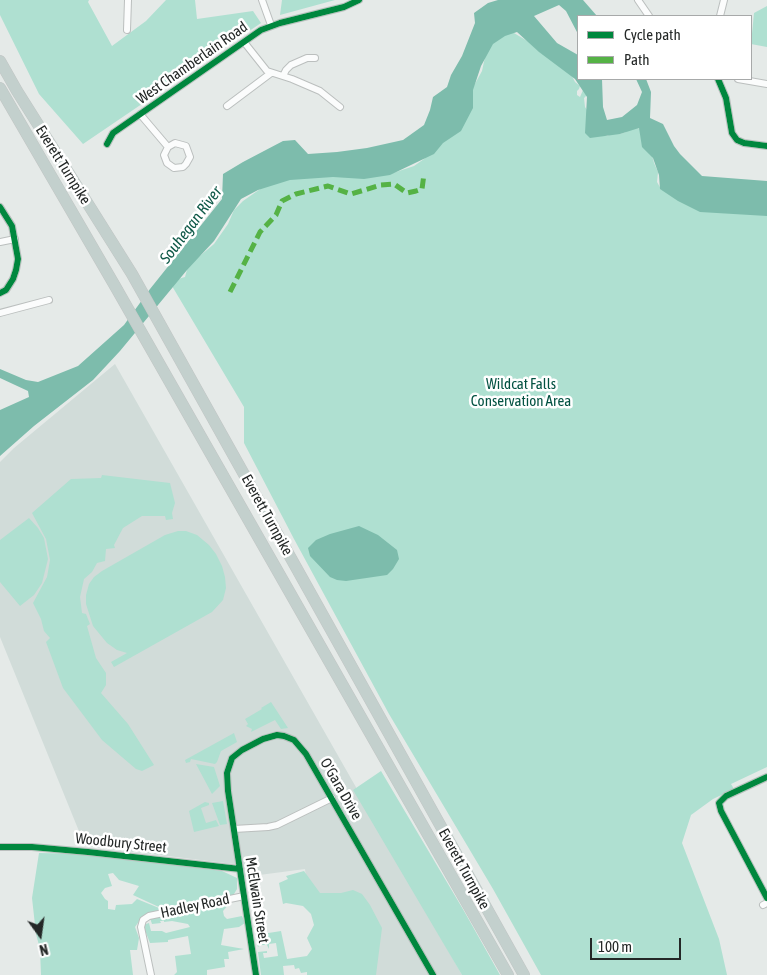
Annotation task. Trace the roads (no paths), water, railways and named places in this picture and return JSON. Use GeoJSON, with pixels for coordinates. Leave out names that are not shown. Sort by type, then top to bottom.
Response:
{"type":"FeatureCollection","features":[{"type":"Feature","properties":{"kind":"highway","name":"Everett Turnpike"},"geometry":{"type":"LineString","coordinates":[[0,61],[22,100],[132,274],[524,975]]}},
{"type":"Feature","properties":{"kind":"highway","name":"Everett Turnpike"},"geometry":{"type":"LineString","coordinates":[[0,88],[508,975]]}},
{"type":"Feature","properties":{"kind":"street"},"geometry":{"type":"LineString","coordinates":[[127,30],[128,0]]}},
{"type":"Feature","properties":{"kind":"street"},"geometry":{"type":"LineString","coordinates":[[262,0],[271,26]]}},
{"type":"Feature","properties":{"kind":"street","name":"West Chamberlain Road"},"geometry":{"type":"LineString","coordinates":[[107,144],[113,133],[244,42],[271,26],[334,10],[359,0]]}},
{"type":"Feature","properties":{"kind":"street"},"geometry":{"type":"LineString","coordinates":[[638,0],[648,15]]}},
{"type":"Feature","properties":{"kind":"street"},"geometry":{"type":"LineString","coordinates":[[720,15],[724,0]]}},
{"type":"Feature","properties":{"kind":"street"},"geometry":{"type":"LineString","coordinates":[[244,42],[267,71],[320,91],[340,107]]}},
{"type":"Feature","properties":{"kind":"street"},"geometry":{"type":"LineString","coordinates":[[283,76],[291,65],[307,58],[315,58]]}},
{"type":"Feature","properties":{"kind":"street"},"geometry":{"type":"LineString","coordinates":[[227,106],[271,73]]}},
{"type":"Feature","properties":{"kind":"street"},"geometry":{"type":"LineString","coordinates":[[718,80],[726,98],[732,134],[737,140],[744,143],[767,146]]}},
{"type":"Feature","properties":{"kind":"street"},"geometry":{"type":"LineString","coordinates":[[744,80],[767,84]]}},
{"type":"Feature","properties":{"kind":"street"},"geometry":{"type":"LineString","coordinates":[[140,114],[168,147]]}},
{"type":"Feature","properties":{"kind":"street"},"geometry":{"type":"LineString","coordinates":[[175,143],[186,146],[190,157],[186,164],[178,168],[170,166],[164,154],[168,147],[175,143]]}},
{"type":"Feature","properties":{"kind":"street"},"geometry":{"type":"LineString","coordinates":[[0,207],[11,222],[18,259],[16,270],[7,289],[0,293]]}},
{"type":"Feature","properties":{"kind":"street"},"geometry":{"type":"LineString","coordinates":[[0,242],[15,239]]}},
{"type":"Feature","properties":{"kind":"street"},"geometry":{"type":"LineString","coordinates":[[0,313],[49,300]]}},
{"type":"Feature","properties":{"kind":"street","name":"O'Gara Drive"},"geometry":{"type":"LineString","coordinates":[[234,828],[227,782],[228,768],[232,758],[242,750],[270,736],[284,736],[294,740],[306,754],[433,975]]}},
{"type":"Feature","properties":{"kind":"street"},"geometry":{"type":"LineString","coordinates":[[767,777],[726,796],[720,803],[722,811],[767,898]]}},
{"type":"Feature","properties":{"kind":"street"},"geometry":{"type":"LineString","coordinates":[[234,828],[277,825],[332,798]]}},
{"type":"Feature","properties":{"kind":"street","name":"McElwain Street"},"geometry":{"type":"LineString","coordinates":[[234,828],[256,975]]}},
{"type":"Feature","properties":{"kind":"street","name":"Woodbury Street"},"geometry":{"type":"LineString","coordinates":[[0,847],[32,847],[88,852],[240,869]]}},
{"type":"Feature","properties":{"kind":"street","name":"Hadley Road"},"geometry":{"type":"LineString","coordinates":[[151,975],[140,927],[143,920],[149,916],[244,896]]}},
{"type":"Feature","properties":{"kind":"water label","name":"Souhegan River"},"geometry":{"type":"Point","coordinates":[191,225]}},
{"type":"Feature","properties":{"kind":"park label","name":"Wildcat Falls Conservation Area"},"geometry":{"type":"Point","coordinates":[521,392]}}]}
